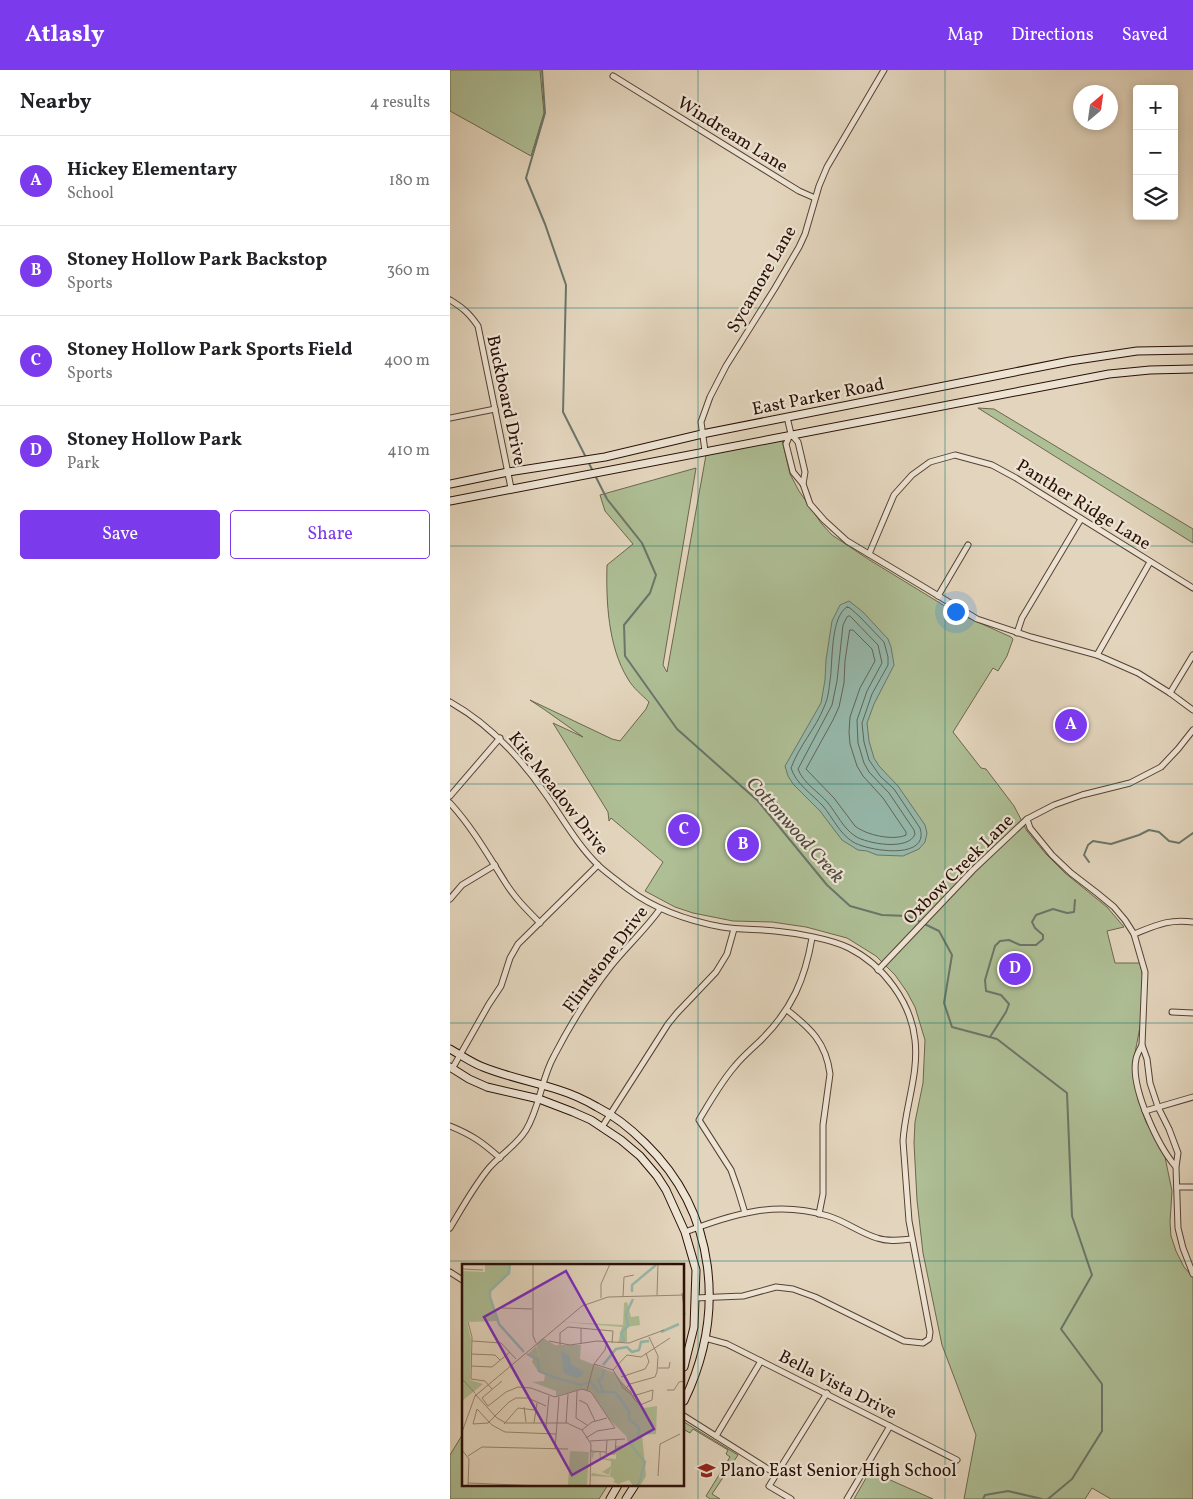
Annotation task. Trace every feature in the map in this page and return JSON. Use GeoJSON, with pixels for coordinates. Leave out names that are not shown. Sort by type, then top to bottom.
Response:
{"type":"FeatureCollection","features":[{"type":"Feature","properties":{"kind":"main road","name":"East Parker Road"},"geometry":{"type":"LineString","coordinates":[[450,484],[508,472],[605,457],[702,434],[1070,361],[1110,354],[1151,350],[1193,350]]}},
{"type":"Feature","properties":{"kind":"main road","name":"East Parker Road"},"geometry":{"type":"LineString","coordinates":[[450,501],[1116,373],[1193,369]]}},
{"type":"Feature","properties":{"kind":"main road"},"geometry":{"type":"LineString","coordinates":[[450,1049],[490,1070],[579,1098],[609,1114],[637,1135],[670,1172],[689,1203],[699,1227],[708,1265],[709,1298],[705,1338],[700,1363],[685,1400]]}},
{"type":"Feature","properties":{"kind":"main road"},"geometry":{"type":"LineString","coordinates":[[451,1068],[487,1087],[539,1099],[573,1112],[602,1127],[640,1156],[657,1176],[666,1190],[686,1232],[696,1270],[694,1327],[685,1363]]}},
{"type":"Feature","properties":{"kind":"main road"},"geometry":{"type":"LineString","coordinates":[[610,1499],[617,1486]]}},
{"type":"Feature","properties":{"kind":"main road"},"geometry":{"type":"LineString","coordinates":[[626,1499],[634,1486]]}},
{"type":"Feature","properties":{"kind":"street","name":"Sycamore Lane"},"geometry":{"type":"LineString","coordinates":[[705,451],[701,419],[714,389],[726,366],[799,247],[805,234],[821,180],[832,157],[884,70]]}},
{"type":"Feature","properties":{"kind":"street","name":"Windream Lane"},"geometry":{"type":"LineString","coordinates":[[613,76],[799,191],[815,198]]}},
{"type":"Feature","properties":{"kind":"street","name":"Buckboard Drive"},"geometry":{"type":"LineString","coordinates":[[450,300],[464,308],[478,326],[511,488]]}},
{"type":"Feature","properties":{"kind":"street"},"geometry":{"type":"LineString","coordinates":[[450,418],[495,409]]}},
{"type":"Feature","properties":{"kind":"street"},"geometry":{"type":"LineString","coordinates":[[787,417],[791,434],[798,442],[805,472],[803,484]]}},
{"type":"Feature","properties":{"kind":"street"},"geometry":{"type":"LineString","coordinates":[[791,434],[786,444],[793,472],[803,484],[810,504],[824,520],[847,540],[977,619],[1017,633],[1098,655],[1138,673],[1193,710]]}},
{"type":"Feature","properties":{"kind":"street","name":"Panther Ridge Lane"},"geometry":{"type":"LineString","coordinates":[[870,554],[894,495],[912,475],[930,462],[955,455],[992,465],[1016,478],[1193,588]]}},
{"type":"Feature","properties":{"kind":"street"},"geometry":{"type":"LineString","coordinates":[[1017,633],[1022,618],[1081,519]]}},
{"type":"Feature","properties":{"kind":"street"},"geometry":{"type":"LineString","coordinates":[[938,596],[968,545]]}},
{"type":"Feature","properties":{"kind":"street"},"geometry":{"type":"LineString","coordinates":[[1098,655],[1150,562]]}},
{"type":"Feature","properties":{"kind":"street"},"geometry":{"type":"LineString","coordinates":[[1170,693],[1193,655]]}},
{"type":"Feature","properties":{"kind":"street","name":"Kite Meadow Drive"},"geometry":{"type":"LineString","coordinates":[[450,702],[500,738],[533,775],[584,850],[598,865],[634,893],[660,908],[695,921],[734,929],[772,930],[827,940],[847,947],[865,958],[889,980],[902,999],[911,1020],[915,1038],[915,1068],[903,1141],[909,1221],[930,1332],[929,1339],[923,1343],[904,1341],[815,1297],[793,1289],[776,1287],[743,1296],[709,1298]]}},
{"type":"Feature","properties":{"kind":"street","name":"Oxbow Creek Lane"},"geometry":{"type":"LineString","coordinates":[[878,970],[973,870],[1027,819],[1054,805],[1082,795],[1130,783],[1161,767],[1193,730]]}},
{"type":"Feature","properties":{"kind":"street"},"geometry":{"type":"LineString","coordinates":[[450,796],[500,738]]}},
{"type":"Feature","properties":{"kind":"street"},"geometry":{"type":"LineString","coordinates":[[450,803],[469,826],[496,865],[505,883],[540,923]]}},
{"type":"Feature","properties":{"kind":"street"},"geometry":{"type":"LineString","coordinates":[[1027,819],[1030,828],[1052,855],[1071,873],[1114,907],[1134,934],[1145,972],[1142,1045],[1136,1060],[1136,1080],[1139,1096],[1145,1111],[1167,1157],[1176,1167]]}},
{"type":"Feature","properties":{"kind":"street"},"geometry":{"type":"LineString","coordinates":[[450,898],[462,885],[496,865]]}},
{"type":"Feature","properties":{"kind":"street"},"geometry":{"type":"LineString","coordinates":[[451,1068],[501,986],[510,958],[518,944],[598,865]]}},
{"type":"Feature","properties":{"kind":"street","name":"Flintstone Drive"},"geometry":{"type":"LineString","coordinates":[[450,1228],[481,1178],[514,1146],[525,1131],[533,1116],[539,1099],[541,1085],[553,1056],[585,1002],[612,966],[648,926],[660,908]]}},
{"type":"Feature","properties":{"kind":"street"},"geometry":{"type":"LineString","coordinates":[[1134,934],[1165,922],[1180,920],[1193,922]]}},
{"type":"Feature","properties":{"kind":"street"},"geometry":{"type":"LineString","coordinates":[[602,1127],[668,1024],[716,972],[727,954],[734,929]]}},
{"type":"Feature","properties":{"kind":"street"},"geometry":{"type":"LineString","coordinates":[[745,1213],[731,1170],[699,1120],[734,1067],[787,1010],[803,977],[812,938]]}},
{"type":"Feature","properties":{"kind":"street"},"geometry":{"type":"LineString","coordinates":[[787,1010],[808,1027],[819,1040],[829,1066],[823,1125],[823,1194],[819,1214]]}},
{"type":"Feature","properties":{"kind":"street"},"geometry":{"type":"LineString","coordinates":[[1172,1012],[1193,1013]]}},
{"type":"Feature","properties":{"kind":"street"},"geometry":{"type":"LineString","coordinates":[[1142,1045],[1147,1059],[1150,1084],[1178,1153],[1176,1167],[1178,1228],[1182,1248],[1193,1274]]}},
{"type":"Feature","properties":{"kind":"street"},"geometry":{"type":"LineString","coordinates":[[1145,1111],[1193,1096]]}},
{"type":"Feature","properties":{"kind":"street"},"geometry":{"type":"LineString","coordinates":[[450,1126],[480,1140],[500,1158]]}},
{"type":"Feature","properties":{"kind":"street"},"geometry":{"type":"LineString","coordinates":[[1177,1187],[1193,1187]]}},
{"type":"Feature","properties":{"kind":"street"},"geometry":{"type":"LineString","coordinates":[[686,1232],[756,1210],[782,1208],[804,1210],[842,1221],[876,1238],[891,1240],[912,1239]]}},
{"type":"Feature","properties":{"kind":"street"},"geometry":{"type":"LineString","coordinates":[[450,1272],[462,1280]]}},
{"type":"Feature","properties":{"kind":"street"},"geometry":{"type":"LineString","coordinates":[[695,1298],[709,1298]]}},
{"type":"Feature","properties":{"kind":"street","name":"Bella Vista Drive"},"geometry":{"type":"LineString","coordinates":[[705,1338],[727,1344],[957,1460]]}},
{"type":"Feature","properties":{"kind":"street"},"geometry":{"type":"LineString","coordinates":[[716,1436],[761,1361]]}},
{"type":"Feature","properties":{"kind":"street"},"geometry":{"type":"LineString","coordinates":[[791,1499],[769,1486],[827,1393]]}},
{"type":"Feature","properties":{"kind":"street"},"geometry":{"type":"LineString","coordinates":[[685,1417],[776,1474]]}},
{"type":"Feature","properties":{"kind":"street"},"geometry":{"type":"LineString","coordinates":[[847,1499],[890,1426]]}},
{"type":"Feature","properties":{"kind":"shaded area"},"geometry":{"type":"Polygon","coordinates":[[[450,70],[540,70],[544,113],[531,156],[450,111],[450,70]]]}},
{"type":"Feature","properties":{"kind":"shaded area"},"geometry":{"type":"Polygon","coordinates":[[[978,408],[994,409],[1193,529],[1193,543],[978,408]]]}},
{"type":"Feature","properties":{"kind":"shaded area"},"geometry":{"type":"Polygon","coordinates":[[[782,440],[790,474],[821,523],[832,535],[953,611],[1013,639],[1007,656],[998,671],[993,668],[953,732],[981,768],[986,769],[1014,806],[1027,831],[1046,854],[1065,873],[1107,907],[1124,927],[1107,931],[1115,963],[1140,963],[1145,1001],[1134,1058],[1134,1078],[1138,1100],[1146,1122],[1165,1157],[1172,1191],[1171,1236],[1184,1267],[1193,1277],[1193,1499],[1111,1499],[1092,1488],[1085,1499],[964,1499],[976,1435],[942,1345],[923,1253],[917,1200],[914,1143],[915,1122],[923,1083],[925,1040],[915,1007],[907,992],[895,975],[876,956],[847,938],[806,927],[772,922],[733,921],[693,913],[675,907],[645,891],[663,862],[611,818],[609,821],[608,812],[553,723],[583,737],[530,700],[620,741],[646,709],[649,702],[628,679],[621,666],[612,638],[607,594],[607,565],[633,544],[605,511],[600,495],[696,468],[663,665],[667,672],[706,455],[782,440]]]}},
{"type":"Feature","properties":{"kind":"shaded area"},"geometry":{"type":"Polygon","coordinates":[[[685,1423],[738,1455],[712,1494],[720,1499],[710,1499],[706,1496],[730,1457],[726,1454],[728,1450],[693,1429],[690,1433],[685,1430],[685,1423]]]}},
{"type":"Feature","properties":{"kind":"shaded area"},"geometry":{"type":"Polygon","coordinates":[[[462,1435],[462,1486],[607,1486],[599,1499],[450,1499],[450,1455],[462,1435]]]}},
{"type":"Feature","properties":{"kind":"shaded area","name":"Plano East Senior High School"},"geometry":{"type":"Polygon","coordinates":[[[870,1471],[933,1499],[854,1499],[870,1471]]]}},
{"type":"Feature","properties":{"kind":"water"},"geometry":{"type":"Polygon","coordinates":[[[849,601],[863,612],[888,639],[891,647],[894,665],[874,704],[867,723],[869,741],[874,758],[898,786],[925,825],[927,833],[925,842],[919,849],[903,856],[877,855],[858,850],[842,840],[820,811],[793,784],[785,766],[821,703],[832,621],[840,605],[849,601]]]}},
{"type":"Feature","properties":{"kind":"waterway","name":"Cottonwood Creek"},"geometry":{"type":"LineString","coordinates":[[542,70],[545,113],[526,178],[545,224],[566,285],[563,412],[607,499],[642,543],[656,575],[650,593],[624,625],[625,656],[677,729],[758,801],[827,885],[850,906],[882,915],[908,916],[939,931],[952,955],[944,1003],[952,1027],[997,1039],[1067,1093],[1072,1216],[1092,1275],[1061,1329],[1102,1384],[1102,1431],[1072,1479],[1048,1499]]}},
{"type":"Feature","properties":{"kind":"waterway"},"geometry":{"type":"LineString","coordinates":[[1089,862],[1084,855],[1088,845],[1093,841],[1111,844],[1149,830],[1159,832],[1169,841],[1179,843],[1193,833]]}},
{"type":"Feature","properties":{"kind":"waterway"},"geometry":{"type":"LineString","coordinates":[[990,1037],[1009,1004],[1001,995],[986,991],[985,980],[995,946],[1000,941],[1009,940],[1020,945],[1036,945],[1043,939],[1043,935],[1035,928],[1032,922],[1036,915],[1053,909],[1067,913],[1074,912],[1075,900]]}},
{"type":"Feature","properties":{"kind":"waterway","name":"Cottonwood Creek"},"geometry":{"type":"LineString","coordinates":[[983,1499],[985,1495],[1008,1491],[1042,1499]]}},
{"type":"Feature","properties":{"kind":"place","name":"Hickey Elementary"},"geometry":{"type":"Point","coordinates":[1071,725]}},
{"type":"Feature","properties":{"kind":"place","name":"Stoney Hollow Park Sports Field"},"geometry":{"type":"Point","coordinates":[684,830]}},
{"type":"Feature","properties":{"kind":"place","name":"Stoney Hollow Park Backstop"},"geometry":{"type":"Point","coordinates":[743,845]}},
{"type":"Feature","properties":{"kind":"place","name":"Stoney Hollow Park"},"geometry":{"type":"Point","coordinates":[1015,969]}},
{"type":"Feature","properties":{"kind":"place","name":"Plano East Senior High School"},"geometry":{"type":"Point","coordinates":[706,1470]}}]}
